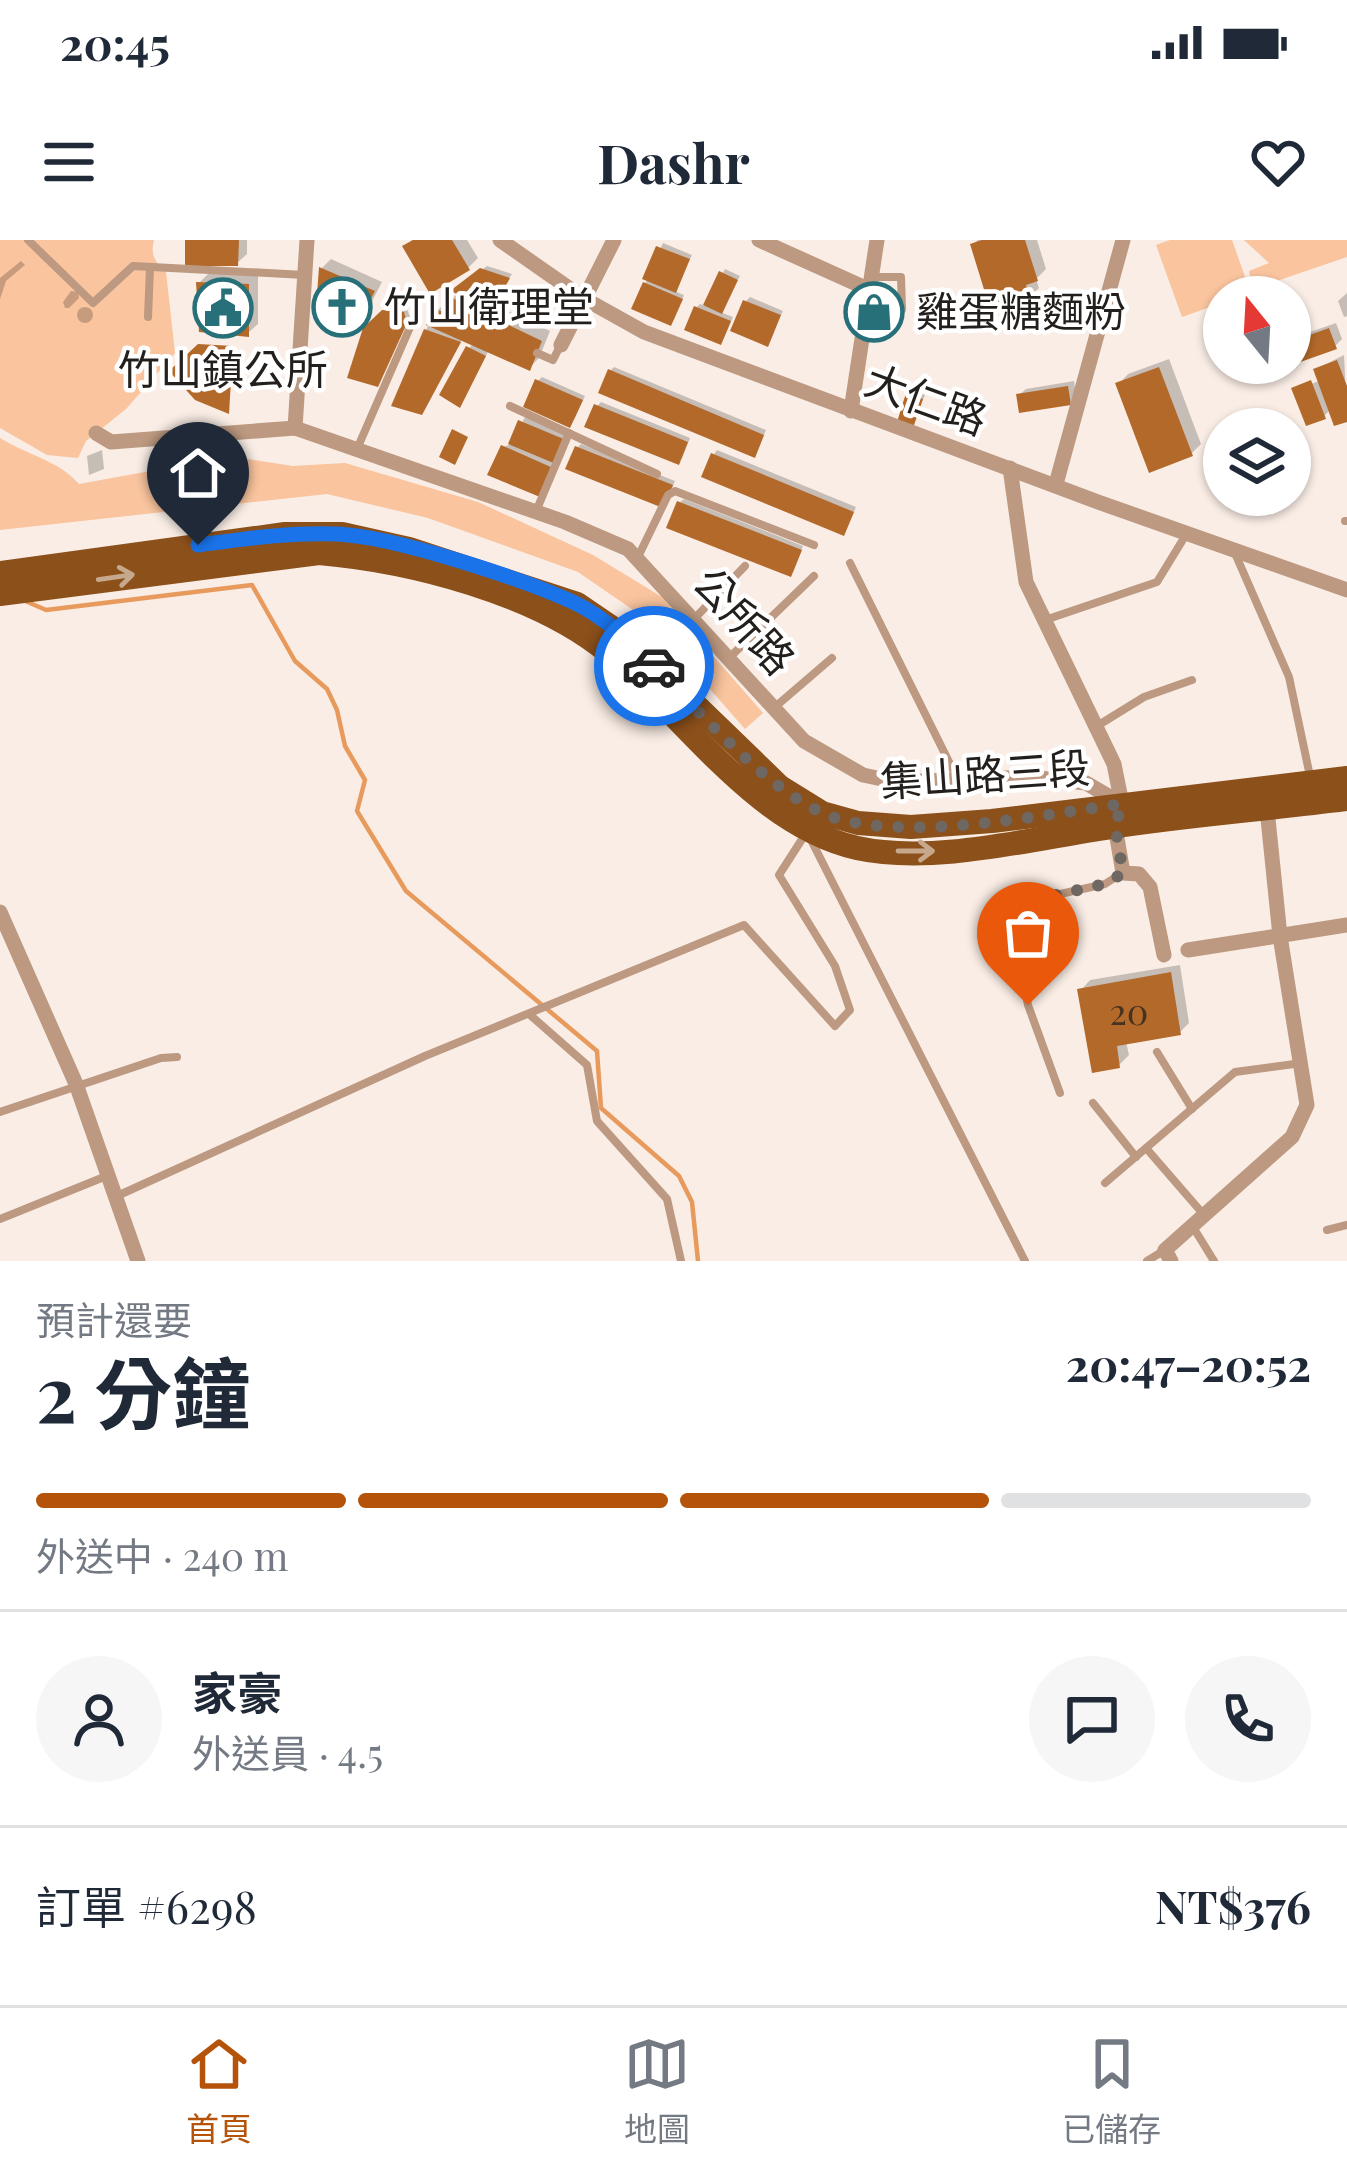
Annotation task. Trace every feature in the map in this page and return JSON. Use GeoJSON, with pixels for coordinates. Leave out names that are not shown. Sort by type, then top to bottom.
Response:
{"type":"FeatureCollection","features":[{"type":"Feature","properties":{"kind":"main road","name":"集山路三段"},"geometry":{"type":"LineString","coordinates":[[0,573],[285,534],[342,534],[478,569],[578,604],[624,636],[780,787],[822,813],[858,823],[911,826],[1267,809],[1347,799]]}},
{"type":"Feature","properties":{"kind":"main road","name":"集山路三段"},"geometry":{"type":"LineString","coordinates":[[0,594],[319,553],[369,557],[484,589],[546,614],[608,652],[674,719],[807,831],[860,849],[922,852],[1347,778]]}},
{"type":"Feature","properties":{"kind":"street"},"geometry":{"type":"LineString","coordinates":[[295,428],[308,240]]}},
{"type":"Feature","properties":{"kind":"street","name":"大仁路"},"geometry":{"type":"LineString","coordinates":[[500,240],[583,298],[644,332],[1347,590]]}},
{"type":"Feature","properties":{"kind":"street"},"geometry":{"type":"LineString","coordinates":[[560,345],[614,240]]}},
{"type":"Feature","properties":{"kind":"street"},"geometry":{"type":"LineString","coordinates":[[759,240],[871,283]]}},
{"type":"Feature","properties":{"kind":"street"},"geometry":{"type":"LineString","coordinates":[[851,411],[877,240]]}},
{"type":"Feature","properties":{"kind":"street"},"geometry":{"type":"LineString","coordinates":[[1056,484],[1123,240]]}},
{"type":"Feature","properties":{"kind":"street","name":"公所路"},"geometry":{"type":"LineString","coordinates":[[96,433],[111,442],[295,428],[536,512],[628,549],[804,741],[862,775],[896,782],[1029,777],[1086,783],[1119,815]]}},
{"type":"Feature","properties":{"kind":"street"},"geometry":{"type":"LineString","coordinates":[[1010,468],[1026,582],[1114,764],[1123,873],[1139,874],[1150,887],[1164,955]]}},
{"type":"Feature","properties":{"kind":"street"},"geometry":{"type":"LineString","coordinates":[[1168,1256],[1198,1220],[1292,1137],[1307,1105],[1280,936],[1267,809]]}},
{"type":"Feature","properties":{"kind":"street"},"geometry":{"type":"LineString","coordinates":[[0,912],[76,1084],[138,1261]]}},
{"type":"Feature","properties":{"kind":"street"},"geometry":{"type":"LineString","coordinates":[[1188,950],[1347,926]]}},
{"type":"Feature","properties":{"kind":"lane"},"geometry":{"type":"LineString","coordinates":[[28,240],[93,303],[133,266],[306,275]]}},
{"type":"Feature","properties":{"kind":"lane"},"geometry":{"type":"LineString","coordinates":[[148,317],[150,267]]}},
{"type":"Feature","properties":{"kind":"lane"},"geometry":{"type":"LineString","coordinates":[[871,283],[901,277],[902,309]]}},
{"type":"Feature","properties":{"kind":"lane"},"geometry":{"type":"LineString","coordinates":[[357,449],[411,325]]}},
{"type":"Feature","properties":{"kind":"lane"},"geometry":{"type":"LineString","coordinates":[[537,353],[553,360],[560,345]]}},
{"type":"Feature","properties":{"kind":"lane"},"geometry":{"type":"LineString","coordinates":[[510,406],[657,474]]}},
{"type":"Feature","properties":{"kind":"lane"},"geometry":{"type":"LineString","coordinates":[[536,512],[569,433]]}},
{"type":"Feature","properties":{"kind":"lane"},"geometry":{"type":"LineString","coordinates":[[638,558],[668,495],[675,491],[814,544]]}},
{"type":"Feature","properties":{"kind":"lane"},"geometry":{"type":"LineString","coordinates":[[1044,620],[1157,582],[1187,533]]}},
{"type":"Feature","properties":{"kind":"lane"},"geometry":{"type":"LineString","coordinates":[[1234,550],[1288,677],[1312,784]]}},
{"type":"Feature","properties":{"kind":"lane"},"geometry":{"type":"LineString","coordinates":[[850,563],[958,780]]}},
{"type":"Feature","properties":{"kind":"lane"},"geometry":{"type":"LineString","coordinates":[[694,619],[745,566]]}},
{"type":"Feature","properties":{"kind":"lane"},"geometry":{"type":"LineString","coordinates":[[728,658],[814,576]]}},
{"type":"Feature","properties":{"kind":"lane"},"geometry":{"type":"LineString","coordinates":[[774,708],[832,658]]}},
{"type":"Feature","properties":{"kind":"lane"},"geometry":{"type":"LineString","coordinates":[[1096,727],[1144,697],[1192,680]]}},
{"type":"Feature","properties":{"kind":"lane"},"geometry":{"type":"LineString","coordinates":[[117,1196],[425,1056],[744,925],[835,1026],[850,1010],[835,966],[778,875],[807,831],[1025,1261]]}},
{"type":"Feature","properties":{"kind":"lane"},"geometry":{"type":"LineString","coordinates":[[1060,1093],[1028,1005],[1009,910],[1011,905],[1105,884],[1123,873]]}},
{"type":"Feature","properties":{"kind":"lane"},"geometry":{"type":"LineString","coordinates":[[532,1012],[587,1065],[597,1121],[667,1199],[681,1261]]}},
{"type":"Feature","properties":{"kind":"lane"},"geometry":{"type":"LineString","coordinates":[[1156,1052],[1192,1109]]}},
{"type":"Feature","properties":{"kind":"lane"},"geometry":{"type":"LineString","coordinates":[[0,1112],[76,1084],[177,1057]]}},
{"type":"Feature","properties":{"kind":"lane"},"geometry":{"type":"LineString","coordinates":[[1105,1183],[1235,1072],[1303,1063]]}},
{"type":"Feature","properties":{"kind":"lane"},"geometry":{"type":"LineString","coordinates":[[1093,1103],[1136,1157]]}},
{"type":"Feature","properties":{"kind":"lane"},"geometry":{"type":"LineString","coordinates":[[1146,1148],[1198,1220],[1214,1261]]}},
{"type":"Feature","properties":{"kind":"lane"},"geometry":{"type":"LineString","coordinates":[[0,1219],[109,1175]]}},
{"type":"Feature","properties":{"kind":"lane"},"geometry":{"type":"LineString","coordinates":[[1327,1230],[1347,1225]]}},
{"type":"Feature","properties":{"kind":"lane"},"geometry":{"type":"LineString","coordinates":[[1147,1261],[1168,1256]]}},
{"type":"Feature","properties":{"kind":"shaded area"},"geometry":{"type":"Polygon","coordinates":[[[0,240],[154,240],[154,258],[166,272],[175,353],[126,409],[86,441],[78,458],[47,455],[0,428],[0,240]]]}},
{"type":"Feature","properties":{"kind":"shaded area"},"geometry":{"type":"Polygon","coordinates":[[[1170,240],[1232,240],[1245,276],[1203,276],[1203,310],[1182,317],[1156,245],[1170,240]]]}},
{"type":"Feature","properties":{"kind":"shaded area"},"geometry":{"type":"Polygon","coordinates":[[[1244,240],[1347,240],[1347,257],[1291,276],[1250,276],[1249,271],[1269,263],[1244,240]]]}},
{"type":"Feature","properties":{"kind":"shaded area"},"geometry":{"type":"Polygon","coordinates":[[[0,438],[52,463],[79,484],[183,465],[184,449],[220,446],[229,456],[293,466],[345,463],[478,502],[593,555],[662,597],[763,713],[745,729],[652,623],[578,572],[428,518],[327,494],[0,530],[0,438]]]}},
{"type":"Feature","properties":{"kind":"building"},"geometry":{"type":"Polygon","coordinates":[[[185,240],[239,240],[238,266],[185,266],[185,240]]]}},
{"type":"Feature","properties":{"kind":"building"},"geometry":{"type":"Polygon","coordinates":[[[413,240],[452,240],[470,270],[430,294],[402,246],[413,240]]]}},
{"type":"Feature","properties":{"kind":"building"},"geometry":{"type":"Polygon","coordinates":[[[1025,240],[1038,281],[1026,285],[1031,300],[991,312],[970,244],[1025,240]]]}},
{"type":"Feature","properties":{"kind":"building"},"geometry":{"type":"Polygon","coordinates":[[[656,246],[690,259],[676,293],[642,279],[656,246]]]}},
{"type":"Feature","properties":{"kind":"building","name":"竹山衛理堂"},"geometry":{"type":"Polygon","coordinates":[[[319,267],[375,291],[354,332],[315,322],[319,267]]]}},
{"type":"Feature","properties":{"kind":"building"},"geometry":{"type":"Polygon","coordinates":[[[480,268],[510,278],[493,309],[450,291],[480,268]]]}},
{"type":"Feature","properties":{"kind":"building"},"geometry":{"type":"Polygon","coordinates":[[[719,271],[738,280],[722,314],[703,305],[719,271]]]}},
{"type":"Feature","properties":{"kind":"building","name":"竹山鎮公所"},"geometry":{"type":"Polygon","coordinates":[[[196,282],[249,284],[249,337],[199,332],[196,282]]]}},
{"type":"Feature","properties":{"kind":"building"},"geometry":{"type":"Polygon","coordinates":[[[643,282],[683,299],[671,326],[631,309],[643,282]]]}},
{"type":"Feature","properties":{"kind":"building"},"geometry":{"type":"Polygon","coordinates":[[[450,297],[542,341],[530,371],[426,325],[434,309],[444,312],[450,297]]]}},
{"type":"Feature","properties":{"kind":"building"},"geometry":{"type":"Polygon","coordinates":[[[743,300],[781,315],[768,347],[730,331],[743,300]]]}},
{"type":"Feature","properties":{"kind":"building"},"geometry":{"type":"Polygon","coordinates":[[[694,306],[731,321],[721,345],[684,330],[694,306]]]}},
{"type":"Feature","properties":{"kind":"building"},"geometry":{"type":"Polygon","coordinates":[[[382,310],[404,312],[407,323],[378,387],[347,378],[363,328],[382,310]]]}},
{"type":"Feature","properties":{"kind":"building"},"geometry":{"type":"Polygon","coordinates":[[[1329,328],[1337,349],[1311,358],[1311,334],[1329,328]]]}},
{"type":"Feature","properties":{"kind":"building"},"geometry":{"type":"Polygon","coordinates":[[[424,329],[461,342],[422,415],[391,406],[424,329]]]}},
{"type":"Feature","properties":{"kind":"building"},"geometry":{"type":"Polygon","coordinates":[[[198,344],[233,346],[229,414],[195,400],[169,371],[198,344]]]}},
{"type":"Feature","properties":{"kind":"building"},"geometry":{"type":"Polygon","coordinates":[[[466,346],[486,356],[460,408],[439,395],[466,346]]]}},
{"type":"Feature","properties":{"kind":"building"},"geometry":{"type":"Polygon","coordinates":[[[1337,360],[1347,386],[1347,422],[1334,426],[1313,369],[1337,360]]]}},
{"type":"Feature","properties":{"kind":"building"},"geometry":{"type":"Polygon","coordinates":[[[1159,367],[1193,456],[1149,473],[1115,383],[1159,367]]]}},
{"type":"Feature","properties":{"kind":"building"},"geometry":{"type":"Polygon","coordinates":[[[608,369],[764,435],[755,458],[598,393],[608,369]]]}},
{"type":"Feature","properties":{"kind":"building"},"geometry":{"type":"Polygon","coordinates":[[[535,379],[583,400],[570,428],[523,407],[535,379]]]}},
{"type":"Feature","properties":{"kind":"building"},"geometry":{"type":"Polygon","coordinates":[[[1311,380],[1326,419],[1311,424],[1311,408],[1299,408],[1291,388],[1311,384],[1311,380]]]}},
{"type":"Feature","properties":{"kind":"building"},"geometry":{"type":"Polygon","coordinates":[[[1068,386],[1071,405],[1019,413],[1016,394],[1068,386]]]}},
{"type":"Feature","properties":{"kind":"building"},"geometry":{"type":"Polygon","coordinates":[[[906,393],[923,399],[913,428],[897,422],[906,393]]]}},
{"type":"Feature","properties":{"kind":"building"},"geometry":{"type":"Polygon","coordinates":[[[594,404],[688,442],[679,465],[584,427],[594,404]]]}},
{"type":"Feature","properties":{"kind":"building"},"geometry":{"type":"Polygon","coordinates":[[[518,420],[566,440],[556,464],[508,444],[518,420]]]}},
{"type":"Feature","properties":{"kind":"building"},"geometry":{"type":"Polygon","coordinates":[[[452,429],[468,437],[455,465],[439,457],[452,429]]]}},
{"type":"Feature","properties":{"kind":"building"},"geometry":{"type":"Polygon","coordinates":[[[501,445],[553,468],[540,497],[487,475],[501,445]]]}},
{"type":"Feature","properties":{"kind":"building"},"geometry":{"type":"Polygon","coordinates":[[[575,446],[673,485],[663,508],[565,469],[575,446]]]}},
{"type":"Feature","properties":{"kind":"building"},"geometry":{"type":"Polygon","coordinates":[[[711,453],[854,512],[844,536],[701,477],[711,453]]]}},
{"type":"Feature","properties":{"kind":"building"},"geometry":{"type":"Polygon","coordinates":[[[677,501],[802,550],[791,577],[666,528],[677,501]]]}},
{"type":"Feature","properties":{"kind":"building"},"geometry":{"type":"Polygon","coordinates":[[[1171,972],[1181,1035],[1117,1046],[1120,1068],[1092,1073],[1077,989],[1171,972]]]}},
{"type":"Feature","properties":{"kind":"waterway"},"geometry":{"type":"LineString","coordinates":[[23,600],[46,610],[252,585],[295,661],[327,689],[345,746],[365,780],[357,811],[406,891],[597,1051],[601,1108],[679,1176],[692,1202],[698,1261]]}},
{"type":"Feature","properties":{"kind":"way so far"},"geometry":{"type":"LineString","coordinates":[[654,666],[780,787],[822,813],[858,823],[911,826],[1122,804],[1115,826],[1123,873],[1105,884],[1011,905],[1028,1005]]}},
{"type":"Feature","properties":{"kind":"place","name":"竹山衛理堂"},"geometry":{"type":"Point","coordinates":[342,307]}},
{"type":"Feature","properties":{"kind":"place","name":"竹山鎮公所"},"geometry":{"type":"Point","coordinates":[223,308]}},
{"type":"Feature","properties":{"kind":"place","name":"雞蛋糖麵粉"},"geometry":{"type":"Point","coordinates":[874,312]}},
{"type":"Feature","properties":{"kind":"route"},"geometry":{"type":"LineString","coordinates":[[198,545],[285,534],[342,534],[410,549],[578,604],[624,636],[654,666]]}}]}
